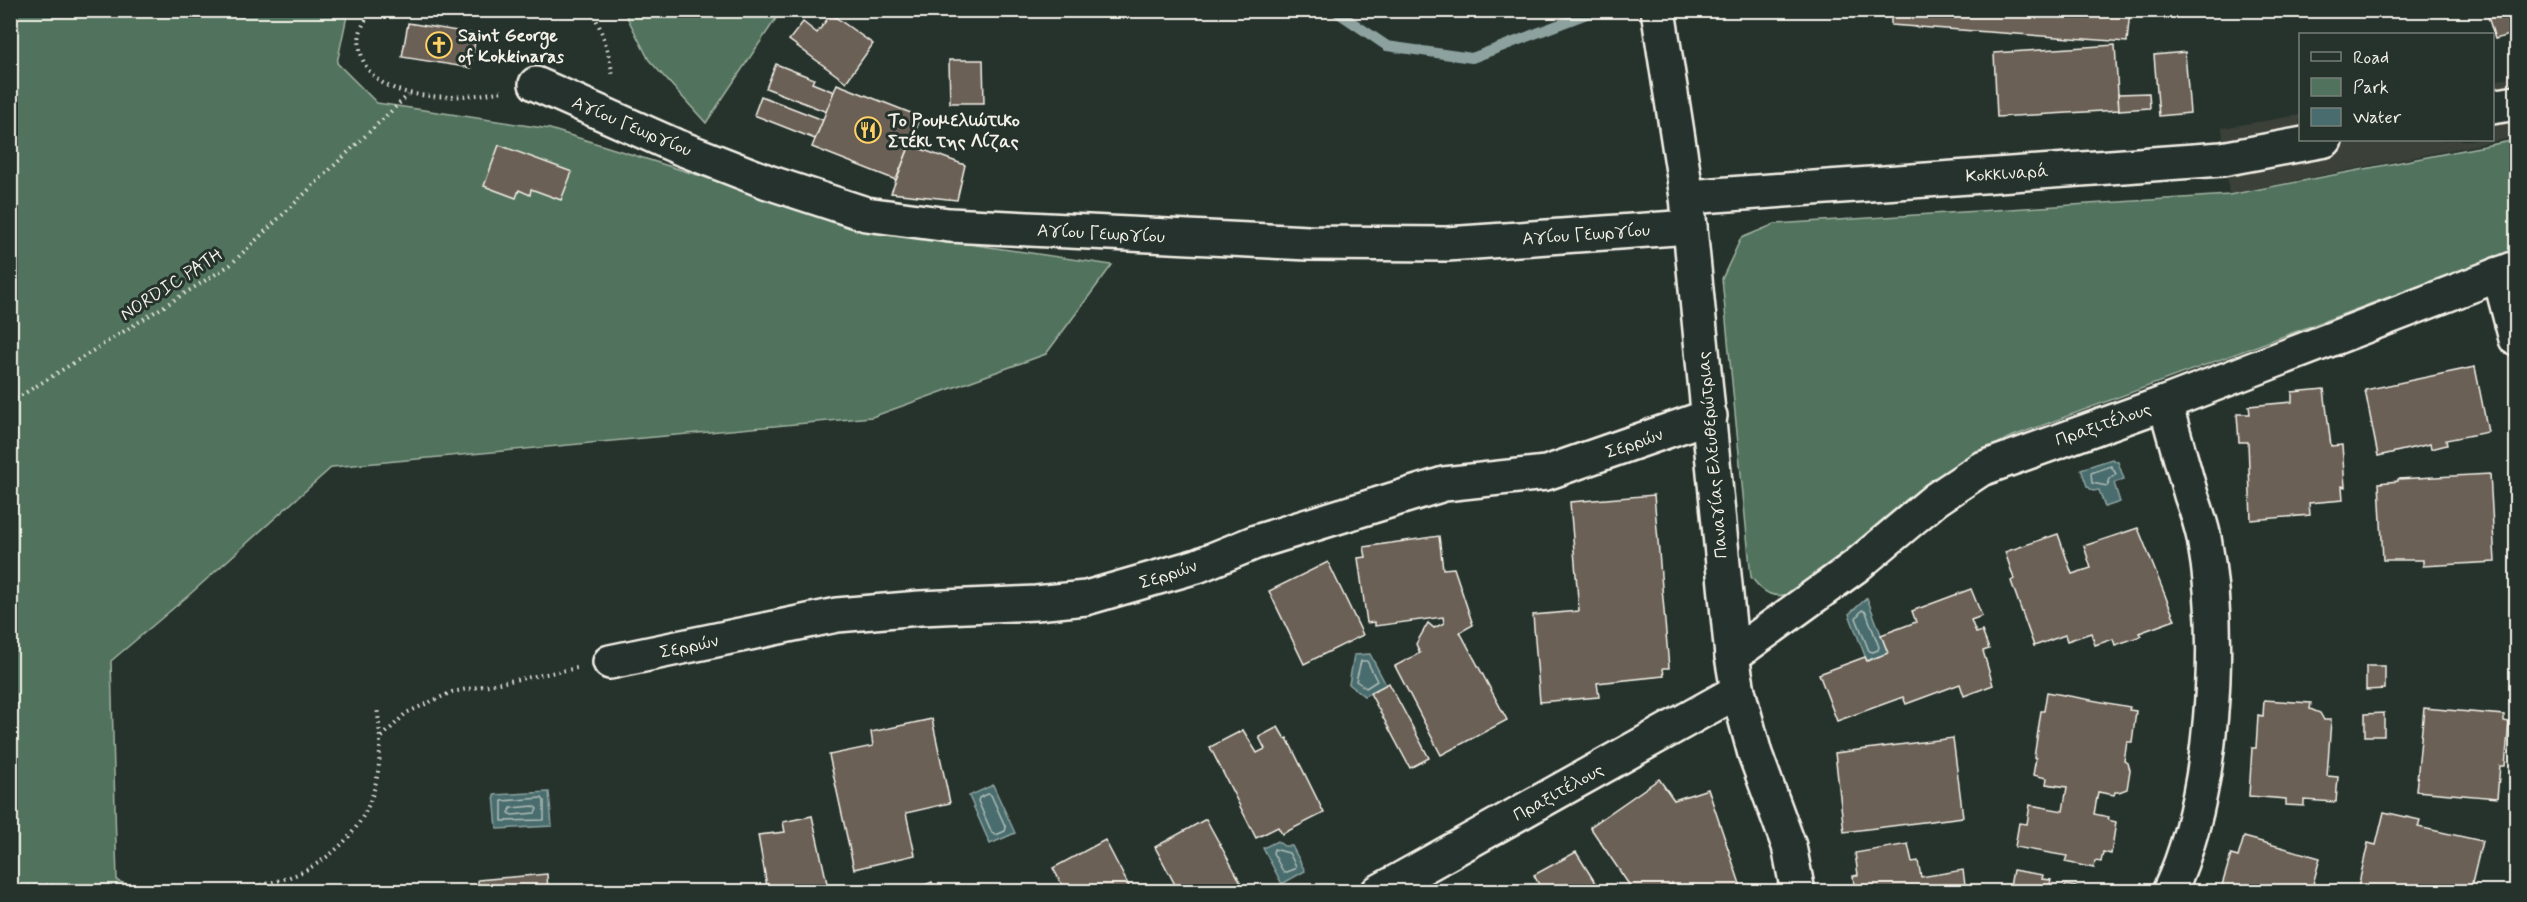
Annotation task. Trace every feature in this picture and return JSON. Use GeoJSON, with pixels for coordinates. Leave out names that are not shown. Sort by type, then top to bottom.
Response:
{"type":"FeatureCollection","features":[{"type":"Feature","properties":{"kind":"street","name":"Παναγίας Ελευθερώτριας"},"geometry":{"type":"LineString","coordinates":[[1659,14],[1689,212],[1732,656],[1738,691],[1755,754],[1789,846],[1798,891]]}},
{"type":"Feature","properties":{"kind":"street","name":"Αγίου Γεωργίου"},"geometry":{"type":"LineString","coordinates":[[536,84],[678,147],[768,182],[866,214],[949,225],[1308,243],[1447,244],[1689,212]]}},
{"type":"Feature","properties":{"kind":"street"},"geometry":{"type":"LineString","coordinates":[[2494,107],[2517,103]]}},
{"type":"Feature","properties":{"kind":"street","name":"Κοκκιναρά"},"geometry":{"type":"LineString","coordinates":[[1689,212],[2222,159],[2320,141]]}},
{"type":"Feature","properties":{"kind":"street"},"geometry":{"type":"LineString","coordinates":[[2508,271],[2517,339]]}},
{"type":"Feature","properties":{"kind":"street","name":"Πραξιτέλους"},"geometry":{"type":"LineString","coordinates":[[1732,656],[1856,566],[1936,500],[1981,469],[2164,403],[2508,271]]}},
{"type":"Feature","properties":{"kind":"street"},"geometry":{"type":"LineString","coordinates":[[2164,403],[2204,537],[2212,592],[2210,709],[2204,766],[2192,828],[2169,891]]}},
{"type":"Feature","properties":{"kind":"street","name":"Σερρών"},"geometry":{"type":"LineString","coordinates":[[610,662],[837,615],[1086,598],[1197,566],[1266,538],[1434,487],[1546,473],[1710,416]]}},
{"type":"Feature","properties":{"kind":"street","name":"Πραξιτέλους"},"geometry":{"type":"LineString","coordinates":[[1378,891],[1738,691]]}},
{"type":"Feature","properties":{"kind":"path"},"geometry":{"type":"LineString","coordinates":[[373,10],[362,23],[358,42],[365,66],[380,81],[408,95],[456,96],[495,93],[536,84]]}},
{"type":"Feature","properties":{"kind":"path"},"geometry":{"type":"LineString","coordinates":[[591,10],[611,64],[618,120]]}},
{"type":"Feature","properties":{"kind":"path","name":"NORDIC PATH"},"geometry":{"type":"LineString","coordinates":[[10,400],[22,395],[230,265],[408,95]]}},
{"type":"Feature","properties":{"kind":"path"},"geometry":{"type":"LineString","coordinates":[[381,737],[406,713],[452,692],[610,662]]}},
{"type":"Feature","properties":{"kind":"path"},"geometry":{"type":"LineString","coordinates":[[219,891],[260,885],[302,872],[339,849],[363,817],[378,779],[381,737],[377,708]]}},
{"type":"Feature","properties":{"kind":"path"},"geometry":{"type":"LineString","coordinates":[[10,888],[49,885],[94,891]]}},
{"type":"Feature","properties":{"kind":"shaded area"},"geometry":{"type":"Polygon","coordinates":[[[2516,77],[2516,137],[2229,194],[2222,128],[2299,115],[2299,141],[2494,141],[2494,81],[2516,77]]]}},
{"type":"Feature","properties":{"kind":"green space"},"geometry":{"type":"Polygon","coordinates":[[[10,11],[348,11],[337,63],[377,103],[550,129],[874,230],[1112,265],[1046,354],[872,417],[332,467],[189,595],[111,661],[117,881],[148,891],[11,891],[10,11]]]}},
{"type":"Feature","properties":{"kind":"green space"},"geometry":{"type":"Polygon","coordinates":[[[624,11],[781,11],[706,123],[649,60],[624,11]]]}},
{"type":"Feature","properties":{"kind":"green space"},"geometry":{"type":"Polygon","coordinates":[[[2516,140],[2516,250],[2008,438],[1918,490],[1795,593],[1781,596],[1770,594],[1765,592],[1751,577],[1722,279],[1741,238],[1775,224],[2229,195],[2516,140]]]}},
{"type":"Feature","properties":{"kind":"water"},"geometry":{"type":"Polygon","coordinates":[[[2112,459],[2118,462],[2124,479],[2114,483],[2120,502],[2105,507],[2099,490],[2093,491],[2087,486],[2081,469],[2112,459]]]}},
{"type":"Feature","properties":{"kind":"water"},"geometry":{"type":"Polygon","coordinates":[[[1867,598],[1888,653],[1867,661],[1849,614],[1867,598]]]}},
{"type":"Feature","properties":{"kind":"water"},"geometry":{"type":"Polygon","coordinates":[[[1370,654],[1386,685],[1364,696],[1349,684],[1354,655],[1370,654]]]}},
{"type":"Feature","properties":{"kind":"water"},"geometry":{"type":"Polygon","coordinates":[[[993,785],[1015,833],[990,844],[969,796],[993,785]]]}},
{"type":"Feature","properties":{"kind":"water"},"geometry":{"type":"Polygon","coordinates":[[[549,792],[552,826],[497,829],[494,795],[549,792]]]}},
{"type":"Feature","properties":{"kind":"water"},"geometry":{"type":"Polygon","coordinates":[[[1277,841],[1284,846],[1292,846],[1305,871],[1282,884],[1263,848],[1277,841]]]}},
{"type":"Feature","properties":{"kind":"building"},"geometry":{"type":"Polygon","coordinates":[[[1891,10],[2130,10],[2127,42],[1891,25],[1891,10]]]}},
{"type":"Feature","properties":{"kind":"building"},"geometry":{"type":"Polygon","coordinates":[[[2486,10],[2516,10],[2516,33],[2495,39],[2486,10]]]}},
{"type":"Feature","properties":{"kind":"building"},"geometry":{"type":"Polygon","coordinates":[[[831,14],[873,44],[846,82],[789,40],[803,22],[817,33],[831,14]]]}},
{"type":"Feature","properties":{"kind":"building","name":"Saint George of Kokkinaras"},"geometry":{"type":"Polygon","coordinates":[[[408,23],[476,34],[471,68],[402,57],[408,23]]]}},
{"type":"Feature","properties":{"kind":"building"},"geometry":{"type":"Polygon","coordinates":[[[2115,45],[2119,110],[1997,117],[1994,53],[2115,45]]]}},
{"type":"Feature","properties":{"kind":"building"},"geometry":{"type":"Polygon","coordinates":[[[2185,52],[2190,113],[2159,116],[2154,55],[2185,52]]]}},
{"type":"Feature","properties":{"kind":"building"},"geometry":{"type":"Polygon","coordinates":[[[949,60],[983,60],[984,103],[950,103],[949,60]]]}},
{"type":"Feature","properties":{"kind":"building"},"geometry":{"type":"Polygon","coordinates":[[[776,64],[814,79],[812,83],[834,92],[827,112],[766,88],[776,64]]]}},
{"type":"Feature","properties":{"kind":"building","name":"Το Ρουμελιώτικο Στέκι της Λίζας"},"geometry":{"type":"Polygon","coordinates":[[[837,84],[921,117],[896,180],[812,147],[837,84]]]}},
{"type":"Feature","properties":{"kind":"building"},"geometry":{"type":"Polygon","coordinates":[[[2149,93],[2150,108],[2119,110],[2118,94],[2149,93]]]}},
{"type":"Feature","properties":{"kind":"building"},"geometry":{"type":"Polygon","coordinates":[[[761,96],[823,120],[815,139],[754,115],[761,96]]]}},
{"type":"Feature","properties":{"kind":"building"},"geometry":{"type":"Polygon","coordinates":[[[499,145],[572,172],[561,200],[531,189],[530,195],[519,190],[516,198],[484,186],[499,145]]]}},
{"type":"Feature","properties":{"kind":"building"},"geometry":{"type":"Polygon","coordinates":[[[910,145],[965,165],[957,200],[891,193],[910,145]]]}},
{"type":"Feature","properties":{"kind":"building"},"geometry":{"type":"Polygon","coordinates":[[[2475,367],[2488,432],[2446,440],[2447,445],[2431,449],[2430,444],[2378,456],[2365,390],[2475,367]]]}},
{"type":"Feature","properties":{"kind":"building"},"geometry":{"type":"Polygon","coordinates":[[[2324,389],[2331,446],[2342,445],[2345,487],[2342,486],[2343,500],[2309,503],[2310,515],[2251,520],[2248,442],[2239,442],[2237,414],[2250,414],[2249,406],[2292,402],[2292,392],[2324,389]]]}},
{"type":"Feature","properties":{"kind":"building"},"geometry":{"type":"Polygon","coordinates":[[[2490,474],[2495,562],[2423,566],[2423,560],[2383,560],[2379,483],[2398,481],[2398,479],[2490,474]]]}},
{"type":"Feature","properties":{"kind":"building"},"geometry":{"type":"Polygon","coordinates":[[[1654,495],[1669,668],[1663,668],[1664,676],[1597,683],[1599,697],[1540,702],[1533,615],[1579,611],[1570,502],[1654,495]]]}},
{"type":"Feature","properties":{"kind":"building"},"geometry":{"type":"Polygon","coordinates":[[[2138,528],[2175,620],[2139,633],[2141,636],[2115,645],[2113,639],[2095,645],[2091,633],[2067,641],[2065,635],[2034,646],[2011,581],[2014,579],[2005,552],[2058,534],[2072,574],[2091,568],[2084,546],[2138,528]]]}},
{"type":"Feature","properties":{"kind":"building"},"geometry":{"type":"Polygon","coordinates":[[[1439,536],[1443,569],[1454,568],[1473,625],[1460,632],[1507,720],[1441,755],[1395,666],[1420,653],[1416,644],[1428,623],[1434,628],[1444,623],[1443,617],[1375,626],[1375,622],[1367,623],[1358,558],[1366,557],[1364,547],[1439,536]]]}},
{"type":"Feature","properties":{"kind":"building"},"geometry":{"type":"Polygon","coordinates":[[[1328,562],[1363,635],[1304,664],[1269,591],[1328,562]]]}},
{"type":"Feature","properties":{"kind":"building"},"geometry":{"type":"Polygon","coordinates":[[[1971,589],[1982,616],[1971,620],[1976,633],[1982,631],[1989,649],[1983,651],[1993,685],[1964,696],[1960,684],[1906,704],[1903,697],[1837,721],[1819,674],[1865,657],[1867,661],[1888,653],[1881,635],[1916,622],[1912,611],[1971,589]]]}},
{"type":"Feature","properties":{"kind":"building"},"geometry":{"type":"Polygon","coordinates":[[[2366,666],[2385,666],[2385,689],[2366,690],[2366,666]]]}},
{"type":"Feature","properties":{"kind":"building"},"geometry":{"type":"Polygon","coordinates":[[[1389,683],[1429,758],[1410,768],[1370,693],[1389,683]]]}},
{"type":"Feature","properties":{"kind":"building"},"geometry":{"type":"Polygon","coordinates":[[[2047,692],[2130,707],[2129,710],[2136,711],[2132,742],[2127,742],[2124,761],[2128,763],[2130,770],[2127,789],[2115,792],[2114,795],[2098,792],[2094,814],[2109,817],[2108,820],[2116,822],[2111,854],[2103,852],[2101,862],[2095,861],[2094,868],[2065,862],[2067,856],[2015,847],[2019,823],[2027,824],[2030,805],[2063,811],[2067,787],[2046,784],[2047,778],[2033,775],[2041,711],[2044,711],[2047,692]]]}},
{"type":"Feature","properties":{"kind":"building"},"geometry":{"type":"Polygon","coordinates":[[[2264,700],[2311,703],[2310,709],[2320,713],[2324,720],[2331,720],[2327,776],[2338,777],[2336,802],[2304,800],[2304,806],[2286,805],[2286,799],[2249,796],[2252,748],[2256,748],[2258,715],[2263,716],[2264,700]]]}},
{"type":"Feature","properties":{"kind":"building"},"geometry":{"type":"Polygon","coordinates":[[[2424,708],[2504,715],[2504,721],[2509,722],[2505,766],[2500,766],[2497,798],[2416,791],[2424,708]]]}},
{"type":"Feature","properties":{"kind":"building"},"geometry":{"type":"Polygon","coordinates":[[[2384,713],[2384,736],[2365,736],[2365,714],[2384,713]]]}},
{"type":"Feature","properties":{"kind":"building"},"geometry":{"type":"Polygon","coordinates":[[[932,719],[950,803],[906,813],[915,855],[854,869],[829,755],[873,746],[871,732],[932,719]]]}},
{"type":"Feature","properties":{"kind":"building"},"geometry":{"type":"Polygon","coordinates":[[[1278,727],[1285,739],[1287,738],[1324,813],[1282,834],[1278,827],[1256,838],[1210,747],[1243,730],[1257,753],[1265,749],[1259,737],[1278,727]]]}},
{"type":"Feature","properties":{"kind":"building"},"geometry":{"type":"Polygon","coordinates":[[[1953,738],[1963,817],[1844,832],[1835,753],[1953,738]]]}},
{"type":"Feature","properties":{"kind":"building"},"geometry":{"type":"Polygon","coordinates":[[[1659,779],[1674,800],[1708,789],[1741,887],[1727,892],[1674,892],[1672,883],[1659,892],[1634,892],[1590,827],[1659,779]]]}},
{"type":"Feature","properties":{"kind":"building"},"geometry":{"type":"Polygon","coordinates":[[[2384,812],[2420,820],[2418,827],[2482,841],[2470,892],[2357,892],[2368,843],[2376,845],[2384,812]]]}},
{"type":"Feature","properties":{"kind":"building"},"geometry":{"type":"Polygon","coordinates":[[[812,816],[829,892],[768,892],[758,835],[785,832],[783,822],[812,816]]]}},
{"type":"Feature","properties":{"kind":"building"},"geometry":{"type":"Polygon","coordinates":[[[1206,819],[1246,892],[1179,892],[1155,847],[1206,819]]]}},
{"type":"Feature","properties":{"kind":"building"},"geometry":{"type":"Polygon","coordinates":[[[2244,837],[2320,858],[2313,884],[2317,885],[2315,892],[2220,892],[2231,855],[2238,857],[2244,837]]]}},
{"type":"Feature","properties":{"kind":"building"},"geometry":{"type":"Polygon","coordinates":[[[1105,840],[1132,892],[1066,892],[1053,868],[1105,840]]]}},
{"type":"Feature","properties":{"kind":"building"},"geometry":{"type":"Polygon","coordinates":[[[1908,844],[1912,862],[1918,861],[1921,877],[1963,870],[1966,892],[1855,892],[1853,876],[1858,875],[1855,853],[1908,844]]]}},
{"type":"Feature","properties":{"kind":"building"},"geometry":{"type":"Polygon","coordinates":[[[1576,852],[1601,892],[1543,892],[1534,875],[1576,852]]]}},
{"type":"Feature","properties":{"kind":"building"},"geometry":{"type":"Polygon","coordinates":[[[2013,870],[2043,875],[2042,879],[2051,880],[2049,890],[2059,892],[2009,892],[2013,870]]]}},
{"type":"Feature","properties":{"kind":"building"},"geometry":{"type":"Polygon","coordinates":[[[547,874],[548,892],[479,892],[478,880],[547,874]]]}},
{"type":"Feature","properties":{"kind":"building"},"geometry":{"type":"Polygon","coordinates":[[[932,882],[936,892],[908,892],[932,882]]]}},
{"type":"Feature","properties":{"kind":"building"},"geometry":{"type":"Polygon","coordinates":[[[2066,885],[2092,889],[2094,892],[2061,892],[2066,885]]]}},
{"type":"Feature","properties":{"kind":"waterway"},"geometry":{"type":"LineString","coordinates":[[1334,10],[1387,46],[1472,58],[1597,10]]}},
{"type":"Feature","properties":{"kind":"place","name":"Saint George of Kokkinaras"},"geometry":{"type":"Point","coordinates":[439,45]}},
{"type":"Feature","properties":{"kind":"place","name":"Το Ρουμελιώτικο Στέκι της Λίζας"},"geometry":{"type":"Point","coordinates":[868,130]}}]}
